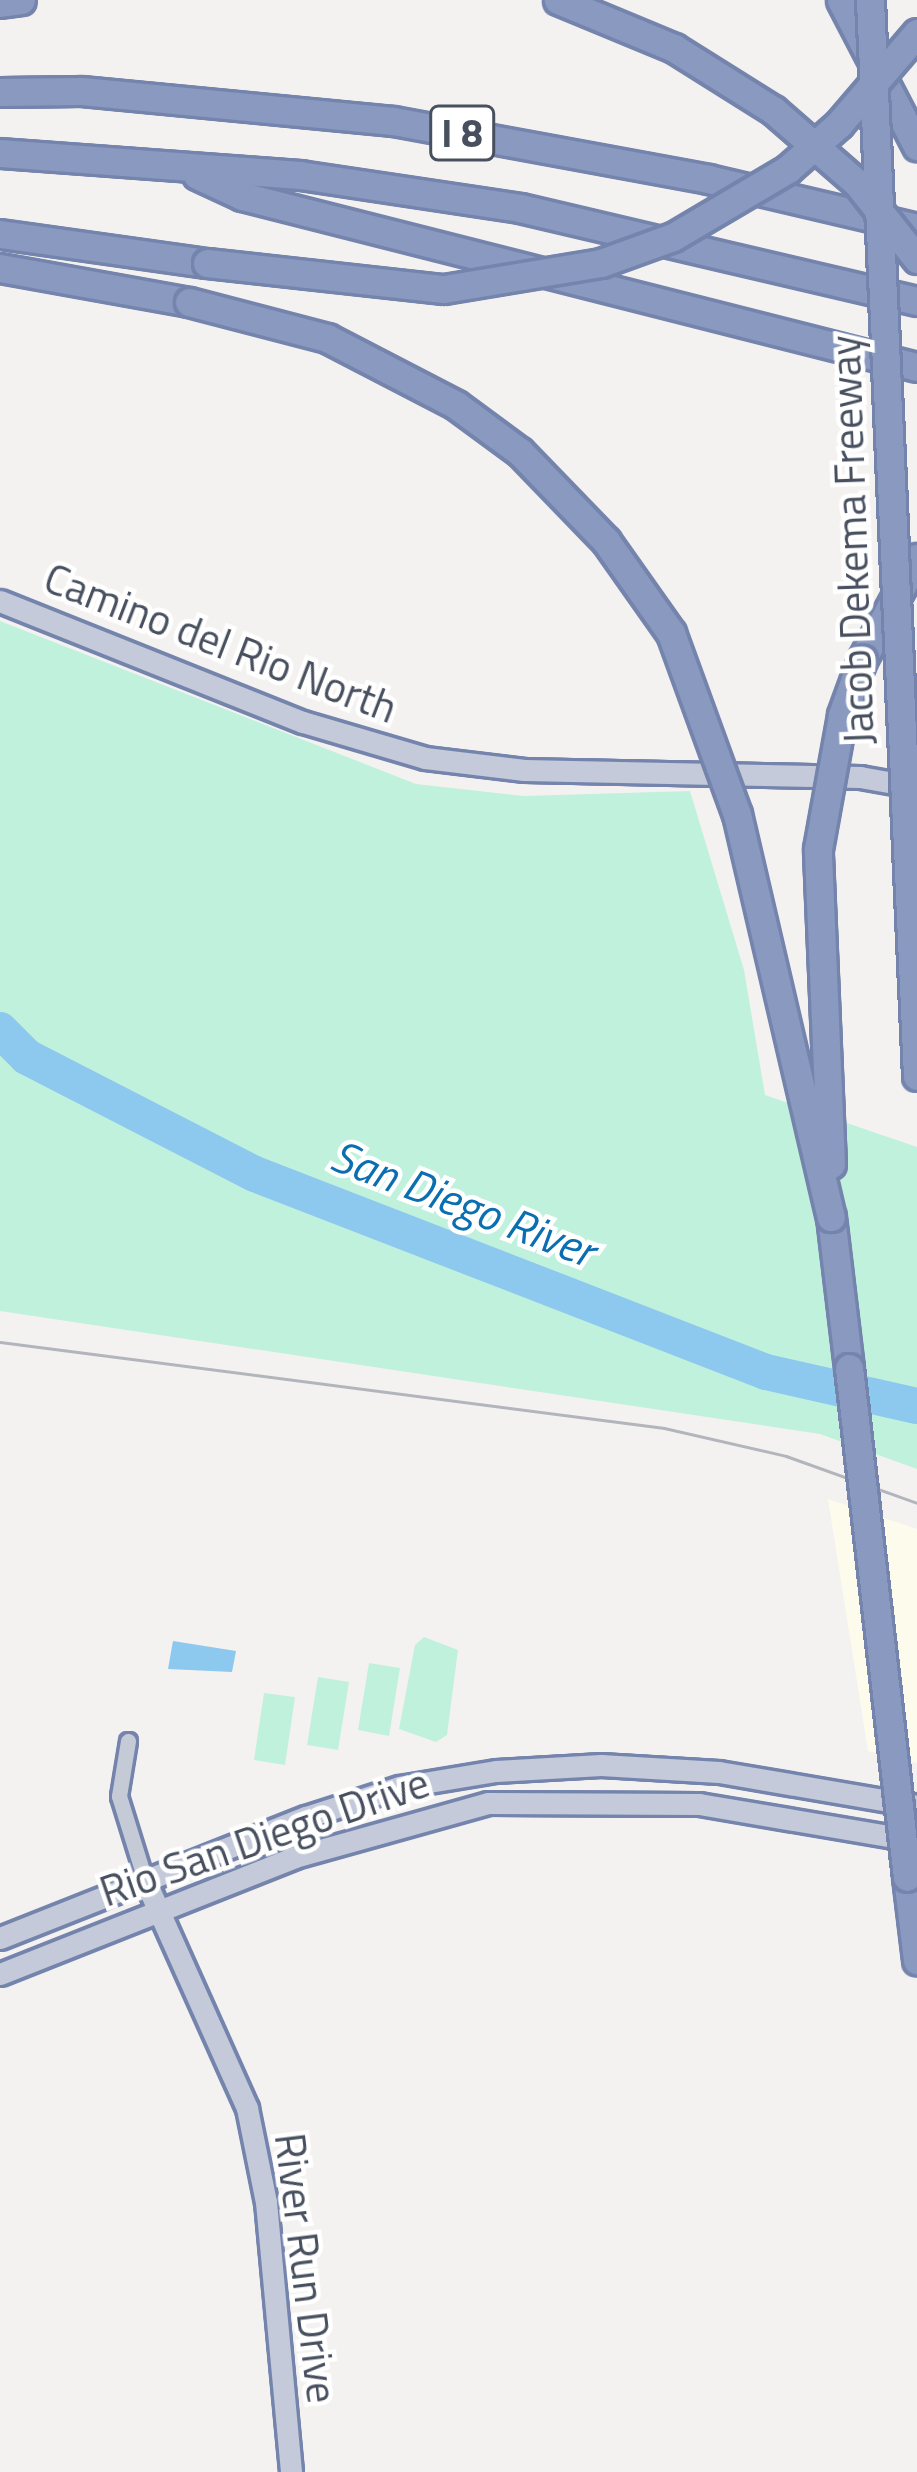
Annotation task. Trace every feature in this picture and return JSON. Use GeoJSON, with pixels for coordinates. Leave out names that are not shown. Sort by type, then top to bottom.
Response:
{"type":"FeatureCollection","features":[{"type":"Feature","properties":{"kind":"highway"},"geometry":{"type":"LineString","coordinates":[[0,3],[21,0]]}},
{"type":"Feature","properties":{"kind":"highway"},"geometry":{"type":"LineString","coordinates":[[558,0],[674,49],[773,110],[857,183],[917,259]]}},
{"type":"Feature","properties":{"kind":"highway"},"geometry":{"type":"LineString","coordinates":[[842,0],[917,146]]}},
{"type":"Feature","properties":{"kind":"highway","name":"Jacob Dekema Freeway"},"geometry":{"type":"LineString","coordinates":[[870,0],[917,1076]]}},
{"type":"Feature","properties":{"kind":"highway"},"geometry":{"type":"LineString","coordinates":[[0,234],[444,289],[601,263],[674,237],[788,169],[839,124],[917,33]]}},
{"type":"Feature","properties":{"kind":"highway","name":"I 8"},"geometry":{"type":"LineString","coordinates":[[0,92],[82,91],[394,122],[708,179],[917,228]]}},
{"type":"Feature","properties":{"kind":"highway","name":"I 8"},"geometry":{"type":"LineString","coordinates":[[0,153],[300,175],[520,208],[917,301]]}},
{"type":"Feature","properties":{"kind":"highway"},"geometry":{"type":"LineString","coordinates":[[183,168],[242,196],[917,367]]}},
{"type":"Feature","properties":{"kind":"highway"},"geometry":{"type":"LineString","coordinates":[[0,268],[189,302],[327,338],[456,405],[520,452],[592,526],[681,649],[737,814],[832,1217]]}},
{"type":"Feature","properties":{"kind":"highway"},"geometry":{"type":"LineString","coordinates":[[917,558],[862,660],[823,808],[816,919],[832,1217],[917,1960]]}},
{"type":"Feature","properties":{"kind":"main road","name":"Camino del Rio North"},"geometry":{"type":"LineString","coordinates":[[0,601],[303,722],[425,758],[524,770],[860,777],[917,787]]}},
{"type":"Feature","properties":{"kind":"main road","name":"Rio San Diego Drive"},"geometry":{"type":"LineString","coordinates":[[0,1937],[399,1787],[496,1771],[602,1765],[719,1772],[917,1806]]}},
{"type":"Feature","properties":{"kind":"main road","name":"Rio San Diego Drive"},"geometry":{"type":"LineString","coordinates":[[0,1974],[296,1857],[488,1803],[699,1804],[917,1840]]}},
{"type":"Feature","properties":{"kind":"main road","name":"River Run Drive"},"geometry":{"type":"LineString","coordinates":[[145,1880],[247,2108],[266,2202],[291,2472]]}},
{"type":"Feature","properties":{"kind":"street"},"geometry":{"type":"LineString","coordinates":[[128,1742],[119,1796],[145,1880]]}},
{"type":"Feature","properties":{"kind":"shaded area"},"geometry":{"type":"Polygon","coordinates":[[[828,1499],[917,1529],[917,1763],[868,1751],[828,1499]]]}},
{"type":"Feature","properties":{"kind":"green space"},"geometry":{"type":"Polygon","coordinates":[[[0,621],[416,784],[524,796],[690,791],[744,970],[765,1095],[917,1147],[917,1469],[820,1434],[0,1311],[0,621]]]}},
{"type":"Feature","properties":{"kind":"green space"},"geometry":{"type":"Polygon","coordinates":[[[424,1637],[458,1650],[447,1735],[436,1742],[399,1729],[415,1645],[424,1637]]]}},
{"type":"Feature","properties":{"kind":"green space"},"geometry":{"type":"Polygon","coordinates":[[[369,1663],[400,1668],[389,1736],[358,1730],[369,1663]]]}},
{"type":"Feature","properties":{"kind":"green space"},"geometry":{"type":"Polygon","coordinates":[[[318,1677],[349,1682],[338,1750],[307,1745],[318,1677]]]}},
{"type":"Feature","properties":{"kind":"green space"},"geometry":{"type":"Polygon","coordinates":[[[264,1693],[295,1697],[285,1765],[254,1760],[264,1693]]]}},
{"type":"Feature","properties":{"kind":"water"},"geometry":{"type":"Polygon","coordinates":[[[173,1641],[236,1651],[232,1672],[168,1669],[173,1641]]]}},
{"type":"Feature","properties":{"kind":"waterway","name":"San Diego River"},"geometry":{"type":"LineString","coordinates":[[0,1030],[27,1057],[255,1174],[766,1372],[917,1406]]}},
{"type":"Feature","properties":{"kind":"tram line"},"geometry":{"type":"LineString","coordinates":[[0,1342],[664,1428],[786,1456],[917,1503]]}}]}
